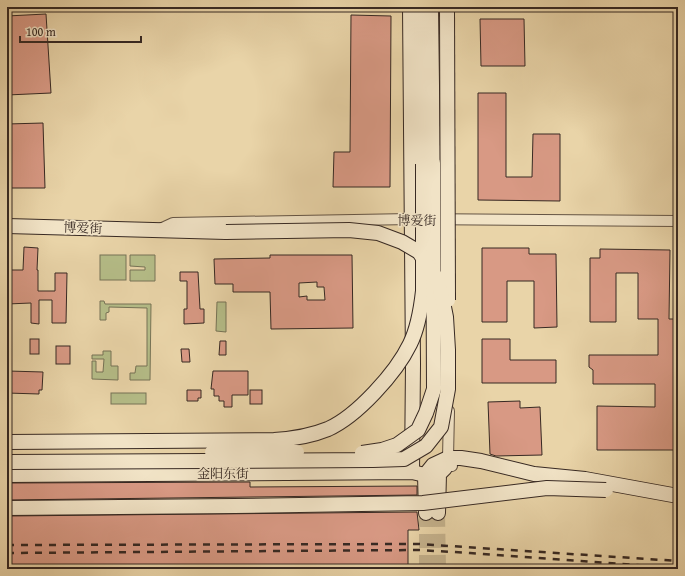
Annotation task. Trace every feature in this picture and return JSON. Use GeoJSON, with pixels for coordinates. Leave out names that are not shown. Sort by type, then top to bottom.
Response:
{"type":"FeatureCollection","features":[{"type":"Feature","properties":{"kind":"main road"},"geometry":{"type":"LineString","coordinates":[[410,7],[413,357],[425,474],[432,513]]}},
{"type":"Feature","properties":{"kind":"main road"},"geometry":{"type":"LineString","coordinates":[[7,442],[296,439],[328,429],[349,418],[371,396],[385,380],[410,344],[421,307],[423,290],[423,156],[421,7]]}},
{"type":"Feature","properties":{"kind":"main road"},"geometry":{"type":"LineString","coordinates":[[7,454],[274,451],[354,455],[382,450],[397,445],[418,430],[426,413],[434,389],[431,7]]}},
{"type":"Feature","properties":{"kind":"main road"},"geometry":{"type":"LineString","coordinates":[[7,462],[404,459],[426,446],[441,427],[448,389],[447,7]]}},
{"type":"Feature","properties":{"kind":"main road","name":"博爱街"},"geometry":{"type":"LineString","coordinates":[[7,226],[226,232],[349,230],[378,233],[402,242],[419,252],[437,279],[446,317],[448,350]]}},
{"type":"Feature","properties":{"kind":"main road"},"geometry":{"type":"LineString","coordinates":[[425,474],[433,465],[450,462],[461,458],[481,461],[534,474],[584,479],[671,495]]}},
{"type":"Feature","properties":{"kind":"main road","name":"金阳东街"},"geometry":{"type":"LineString","coordinates":[[7,474],[425,474]]}},
{"type":"Feature","properties":{"kind":"main road"},"geometry":{"type":"LineString","coordinates":[[7,508],[423,503],[547,488],[606,490],[641,495],[671,495]]}},
{"type":"Feature","properties":{"kind":"street"},"geometry":{"type":"LineString","coordinates":[[450,462],[451,7]]}},
{"type":"Feature","properties":{"kind":"street","name":"博爱街"},"geometry":{"type":"LineString","coordinates":[[158,230],[173,223],[411,219],[678,221]]}},
{"type":"Feature","properties":{"kind":"green space"},"geometry":{"type":"Polygon","coordinates":[[[100,255],[126,255],[126,280],[100,280],[100,255]]]}},
{"type":"Feature","properties":{"kind":"green space"},"geometry":{"type":"Polygon","coordinates":[[[130,255],[155,255],[155,281],[130,281],[130,270],[145,270],[145,267],[130,266],[130,255]]]}},
{"type":"Feature","properties":{"kind":"green space"},"geometry":{"type":"Polygon","coordinates":[[[100,301],[104,301],[105,304],[151,304],[150,380],[130,380],[130,373],[135,373],[136,366],[147,366],[147,308],[109,307],[109,312],[106,313],[106,320],[100,320],[100,301]]]}},
{"type":"Feature","properties":{"kind":"green space"},"geometry":{"type":"Polygon","coordinates":[[[217,302],[226,302],[226,332],[216,331],[217,302]]]}},
{"type":"Feature","properties":{"kind":"green space"},"geometry":{"type":"Polygon","coordinates":[[[103,351],[111,351],[111,366],[118,366],[118,380],[92,379],[92,361],[96,361],[96,372],[103,372],[104,359],[92,359],[92,355],[103,355],[103,351]]]}},
{"type":"Feature","properties":{"kind":"green space"},"geometry":{"type":"Polygon","coordinates":[[[111,393],[146,393],[146,404],[111,404],[111,393]]]}},
{"type":"Feature","properties":{"kind":"building"},"geometry":{"type":"Polygon","coordinates":[[[46,14],[51,93],[7,95],[7,16],[46,14]]]}},
{"type":"Feature","properties":{"kind":"building"},"geometry":{"type":"Polygon","coordinates":[[[351,15],[391,16],[390,187],[333,187],[334,152],[350,152],[351,15]]]}},
{"type":"Feature","properties":{"kind":"building"},"geometry":{"type":"Polygon","coordinates":[[[480,19],[524,19],[525,66],[481,66],[480,19]]]}},
{"type":"Feature","properties":{"kind":"building"},"geometry":{"type":"Polygon","coordinates":[[[478,93],[506,93],[506,177],[532,177],[533,134],[560,134],[560,201],[478,200],[478,93]]]}},
{"type":"Feature","properties":{"kind":"building"},"geometry":{"type":"Polygon","coordinates":[[[43,123],[45,188],[7,188],[7,124],[43,123]]]}},
{"type":"Feature","properties":{"kind":"building"},"geometry":{"type":"Polygon","coordinates":[[[24,247],[38,248],[38,291],[55,291],[55,273],[67,273],[66,323],[52,323],[52,300],[39,300],[39,324],[31,323],[31,303],[7,304],[7,279],[10,279],[10,270],[23,270],[24,247]]]}},
{"type":"Feature","properties":{"kind":"building"},"geometry":{"type":"Polygon","coordinates":[[[482,248],[529,248],[529,254],[556,254],[557,327],[534,328],[534,281],[507,281],[507,322],[482,322],[482,248]]]}},
{"type":"Feature","properties":{"kind":"building"},"geometry":{"type":"Polygon","coordinates":[[[600,249],[670,250],[669,319],[678,319],[678,450],[597,450],[597,406],[655,407],[655,384],[593,384],[593,370],[589,367],[589,355],[658,355],[658,319],[638,319],[638,273],[616,273],[616,322],[590,322],[590,258],[600,258],[600,249]]]}},
{"type":"Feature","properties":{"kind":"building"},"geometry":{"type":"Polygon","coordinates":[[[270,255],[352,255],[353,328],[271,329],[270,292],[233,292],[233,284],[215,284],[214,259],[270,258],[270,255]],[[317,282],[299,283],[299,297],[307,296],[307,300],[325,300],[324,287],[317,287],[317,282]]]}},
{"type":"Feature","properties":{"kind":"building"},"geometry":{"type":"Polygon","coordinates":[[[180,272],[198,272],[200,309],[204,309],[204,323],[184,324],[184,309],[187,309],[187,281],[180,281],[180,272]]]}},
{"type":"Feature","properties":{"kind":"building"},"geometry":{"type":"Polygon","coordinates":[[[30,339],[39,339],[39,354],[30,354],[30,339]]]}},
{"type":"Feature","properties":{"kind":"building"},"geometry":{"type":"Polygon","coordinates":[[[482,339],[510,339],[510,360],[556,360],[556,383],[482,383],[482,339]]]}},
{"type":"Feature","properties":{"kind":"building"},"geometry":{"type":"Polygon","coordinates":[[[220,341],[226,341],[226,355],[219,355],[220,341]]]}},
{"type":"Feature","properties":{"kind":"building"},"geometry":{"type":"Polygon","coordinates":[[[56,346],[70,346],[70,364],[56,364],[56,346]]]}},
{"type":"Feature","properties":{"kind":"building"},"geometry":{"type":"Polygon","coordinates":[[[181,349],[189,349],[190,362],[182,362],[181,349]]]}},
{"type":"Feature","properties":{"kind":"building"},"geometry":{"type":"Polygon","coordinates":[[[8,371],[43,372],[42,390],[39,390],[39,394],[7,393],[8,371]]]}},
{"type":"Feature","properties":{"kind":"building"},"geometry":{"type":"Polygon","coordinates":[[[213,371],[248,371],[248,395],[232,395],[232,407],[224,407],[224,401],[219,401],[219,396],[214,396],[214,389],[211,389],[213,371]]]}},
{"type":"Feature","properties":{"kind":"building"},"geometry":{"type":"Polygon","coordinates":[[[187,390],[201,390],[201,398],[198,398],[198,401],[187,401],[187,390]]]}},
{"type":"Feature","properties":{"kind":"building"},"geometry":{"type":"Polygon","coordinates":[[[250,390],[262,390],[262,404],[250,404],[250,390]]]}},
{"type":"Feature","properties":{"kind":"building"},"geometry":{"type":"Polygon","coordinates":[[[520,401],[520,408],[540,407],[542,455],[496,456],[490,454],[488,402],[520,401]]]}},
{"type":"Feature","properties":{"kind":"building"},"geometry":{"type":"Polygon","coordinates":[[[250,482],[250,487],[417,486],[417,495],[7,500],[7,483],[250,482]]]}},
{"type":"Feature","properties":{"kind":"building"},"geometry":{"type":"Polygon","coordinates":[[[417,512],[419,530],[408,530],[408,569],[7,569],[7,516],[417,512]]]}},
{"type":"Feature","properties":{"kind":"tunnel"},"geometry":{"type":"LineString","coordinates":[[426,513],[426,569]]}},
{"type":"Feature","properties":{"kind":"tunnel"},"geometry":{"type":"LineString","coordinates":[[438,513],[439,569]]}},
{"type":"Feature","properties":{"kind":"railway"},"geometry":{"type":"LineString","coordinates":[[7,545],[419,544],[678,561]]}},
{"type":"Feature","properties":{"kind":"railway"},"geometry":{"type":"LineString","coordinates":[[7,553],[419,550],[678,568]]}}]}
